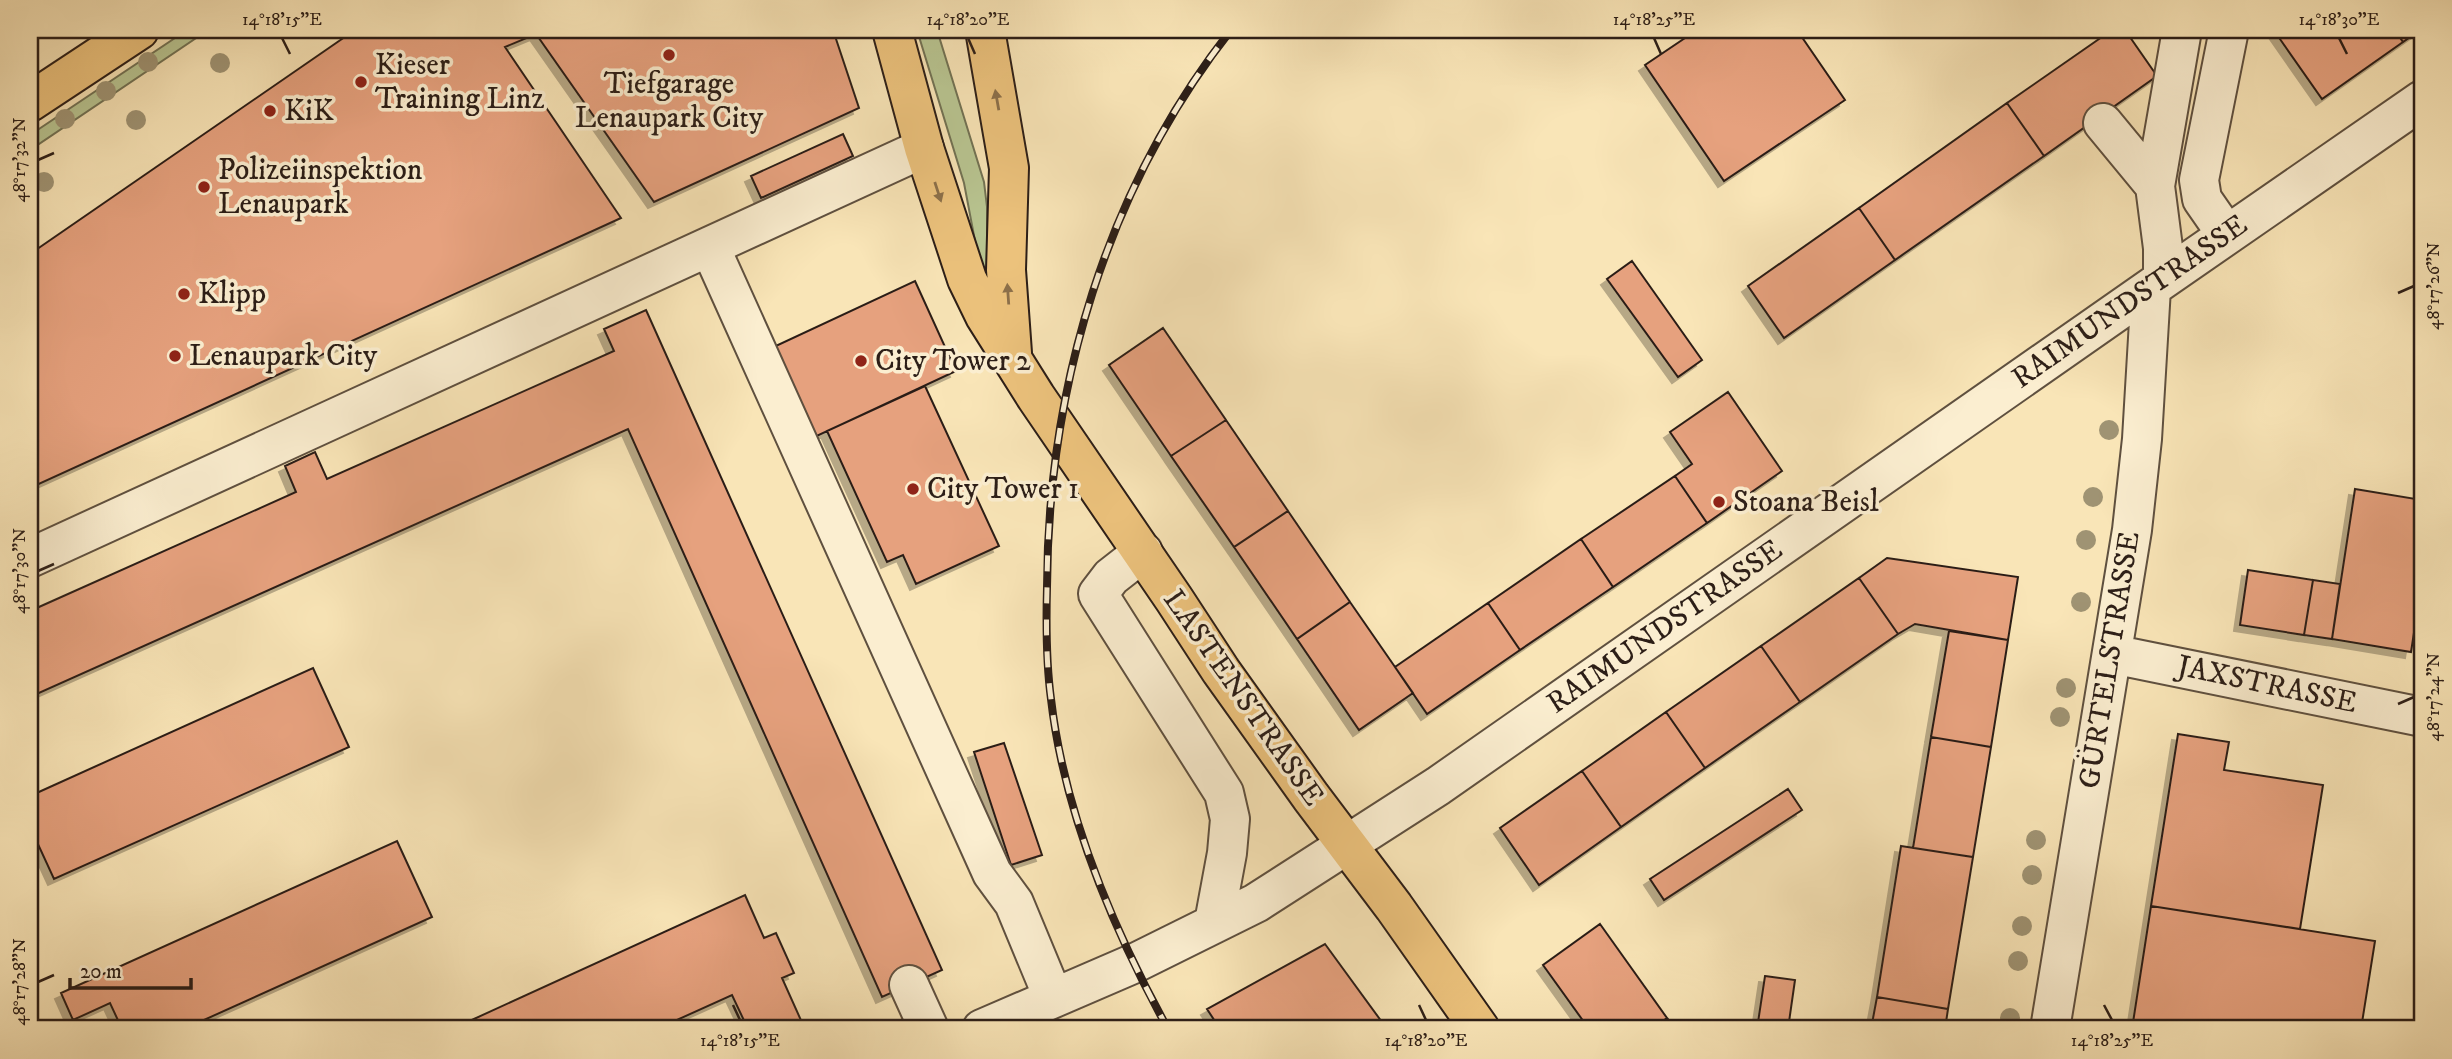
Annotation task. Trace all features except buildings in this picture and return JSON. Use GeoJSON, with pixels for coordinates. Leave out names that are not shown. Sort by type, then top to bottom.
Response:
{"type":"FeatureCollection","features":[{"type":"Feature","properties":{"kind":"main road"},"geometry":{"type":"LineString","coordinates":[[30,102],[139,30]]}},
{"type":"Feature","properties":{"kind":"main road","name":"LASTENSTRASSE"},"geometry":{"type":"LineString","coordinates":[[892,30],[924,148],[967,279],[985,316],[1013,362],[1221,671],[1480,1029]]}},
{"type":"Feature","properties":{"kind":"main road"},"geometry":{"type":"LineString","coordinates":[[985,30],[1009,168],[1006,270],[1013,362]]}},
{"type":"Feature","properties":{"kind":"street","name":"GÜRTELSTRASSE"},"geometry":{"type":"LineString","coordinates":[[2050,1029],[2132,530],[2157,283],[2163,248],[2155,186],[2182,30]]}},
{"type":"Feature","properties":{"kind":"street"},"geometry":{"type":"LineString","coordinates":[[2227,235],[2202,199],[2199,180],[2229,30]]}},
{"type":"Feature","properties":{"kind":"street","name":"RAIMUNDSTRASSE"},"geometry":{"type":"LineString","coordinates":[[982,1029],[1135,963],[1256,903],[1348,846],[2422,100]]}},
{"type":"Feature","properties":{"kind":"street"},"geometry":{"type":"LineString","coordinates":[[2103,123],[2155,186]]}},
{"type":"Feature","properties":{"kind":"street"},"geometry":{"type":"LineString","coordinates":[[30,558],[924,148]]}},
{"type":"Feature","properties":{"kind":"street"},"geometry":{"type":"LineString","coordinates":[[710,247],[992,873],[1014,903],[1053,997]]}},
{"type":"Feature","properties":{"kind":"street"},"geometry":{"type":"LineString","coordinates":[[1143,552],[1111,577],[1098,594],[1224,793],[1230,820],[1227,853],[1214,923]]}},
{"type":"Feature","properties":{"kind":"street","name":"JAXSTRASSE"},"geometry":{"type":"LineString","coordinates":[[2112,654],[2422,717]]}},
{"type":"Feature","properties":{"kind":"street"},"geometry":{"type":"LineString","coordinates":[[909,985],[929,1029]]}},
{"type":"Feature","properties":{"kind":"green space"},"geometry":{"type":"Polygon","coordinates":[[[187,30],[208,30],[30,150],[30,135],[187,30]]]}},
{"type":"Feature","properties":{"kind":"green space"},"geometry":{"type":"Polygon","coordinates":[[[917,30],[937,30],[984,182],[987,207],[987,271],[984,271],[979,262],[964,183],[917,30]]]}},
{"type":"Feature","properties":{"kind":"railway"},"geometry":{"type":"LineString","coordinates":[[1168,1029],[1110,910],[1079,827],[1067,784],[1048,671],[1046,615],[1050,512],[1059,438],[1073,364],[1092,293],[1118,223],[1150,156],[1187,91],[1231,30]]}},
{"type":"Feature","properties":{"kind":"place","name":"Tiefgarage Lenaupark City"},"geometry":{"type":"Point","coordinates":[669,55]}},
{"type":"Feature","properties":{"kind":"place","name":"Kieser Training Linz"},"geometry":{"type":"Point","coordinates":[361,82]}},
{"type":"Feature","properties":{"kind":"place","name":"KiK"},"geometry":{"type":"Point","coordinates":[270,111]}},
{"type":"Feature","properties":{"kind":"place","name":"Polizeiinspektion Lenaupark"},"geometry":{"type":"Point","coordinates":[204,187]}},
{"type":"Feature","properties":{"kind":"place","name":"Klipp"},"geometry":{"type":"Point","coordinates":[184,294]}},
{"type":"Feature","properties":{"kind":"place","name":"Lenaupark City"},"geometry":{"type":"Point","coordinates":[175,356]}},
{"type":"Feature","properties":{"kind":"place","name":"City Tower 2"},"geometry":{"type":"Point","coordinates":[861,361]}},
{"type":"Feature","properties":{"kind":"place","name":"City Tower 1"},"geometry":{"type":"Point","coordinates":[913,489]}},
{"type":"Feature","properties":{"kind":"place","name":"Stoana Beisl"},"geometry":{"type":"Point","coordinates":[1719,502]}}]}
